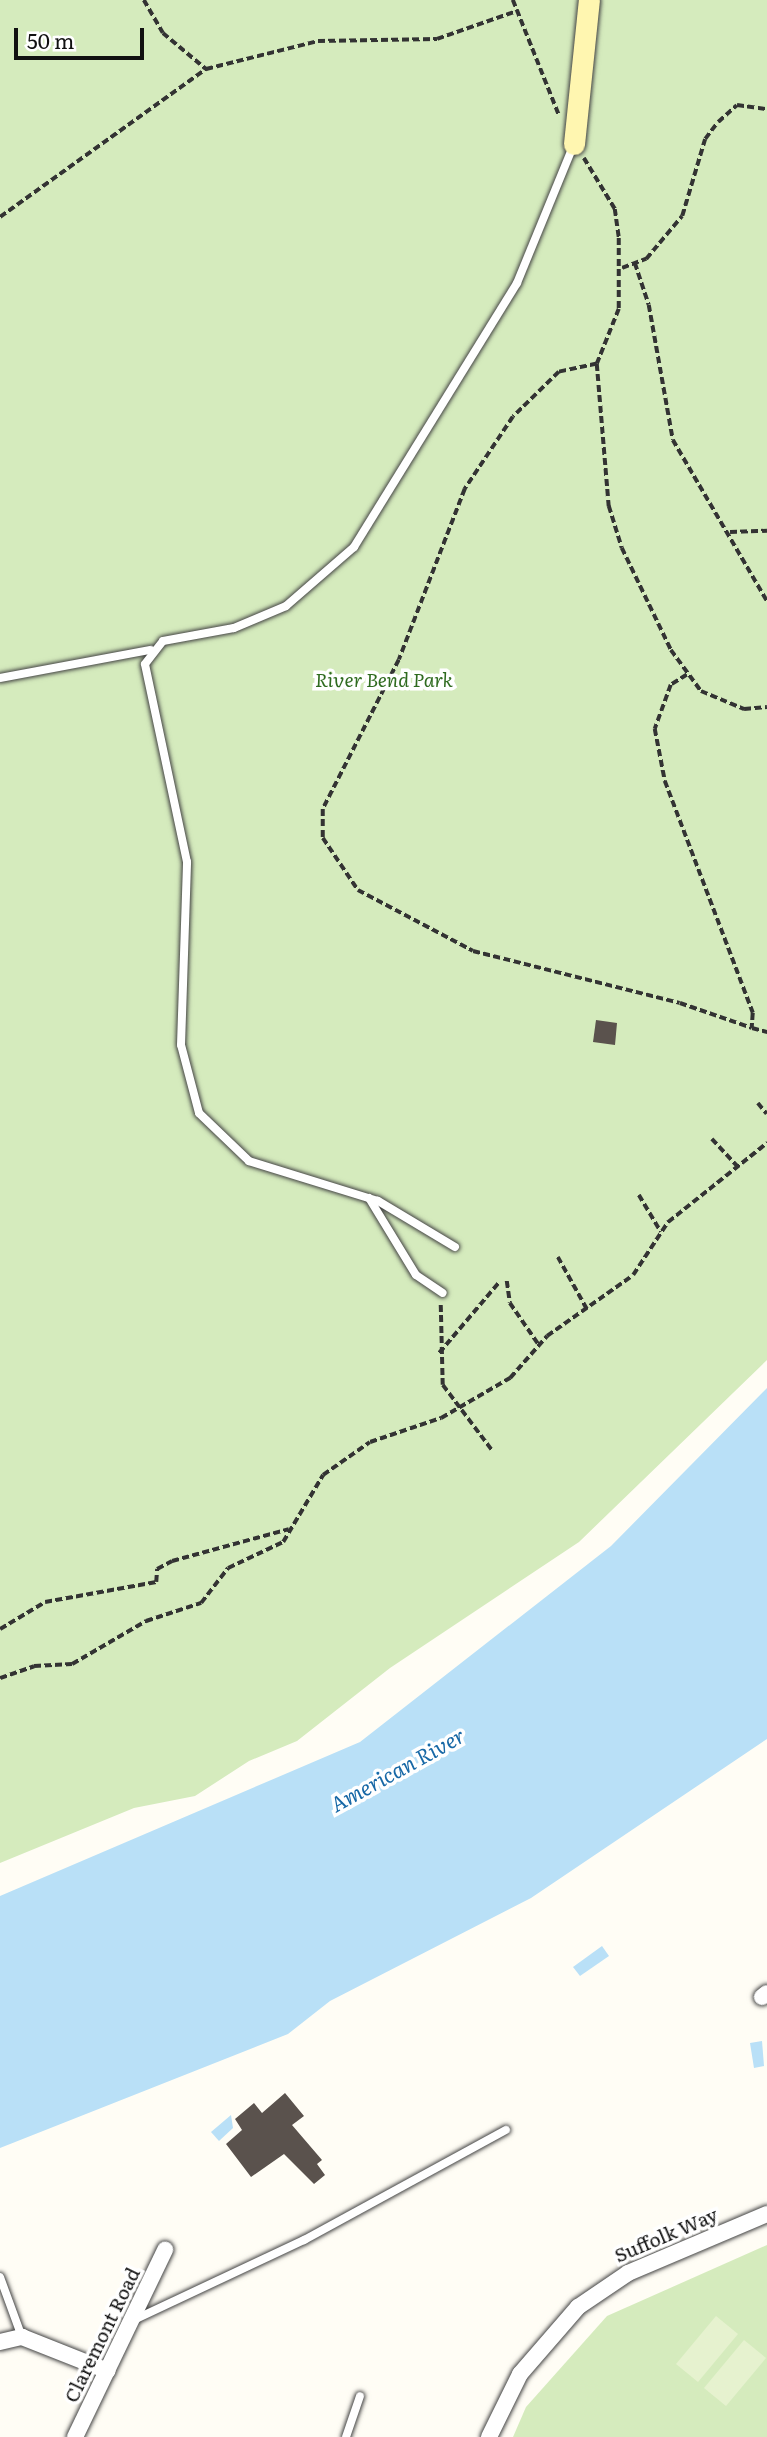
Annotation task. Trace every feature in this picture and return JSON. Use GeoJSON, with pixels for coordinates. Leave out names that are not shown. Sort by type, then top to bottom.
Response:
{"type":"FeatureCollection","features":[{"type":"Feature","properties":{"kind":"street"},"geometry":{"type":"LineString","coordinates":[[574,144],[589,0]]}},
{"type":"Feature","properties":{"kind":"street","name":"Suffolk Way"},"geometry":{"type":"LineString","coordinates":[[489,2437],[520,2374],[578,2307],[628,2273],[767,2214]]}},
{"type":"Feature","properties":{"kind":"street","name":"Claremont Road"},"geometry":{"type":"LineString","coordinates":[[75,2437],[136,2319],[165,2250]]}},
{"type":"Feature","properties":{"kind":"street"},"geometry":{"type":"LineString","coordinates":[[0,2342],[22,2337],[108,2371]]}},
{"type":"Feature","properties":{"kind":"lane"},"geometry":{"type":"LineString","coordinates":[[0,678],[150,650],[286,606],[354,547],[517,283],[574,144]]}},
{"type":"Feature","properties":{"kind":"lane"},"geometry":{"type":"LineString","coordinates":[[150,650],[144,673],[187,862],[181,1045],[191,1097],[215,1134],[249,1161],[369,1198],[417,1219],[455,1247]]}},
{"type":"Feature","properties":{"kind":"lane"},"geometry":{"type":"LineString","coordinates":[[369,1198],[416,1275],[443,1293]]}},
{"type":"Feature","properties":{"kind":"lane"},"geometry":{"type":"LineString","coordinates":[[136,2319],[304,2240],[506,2130]]}},
{"type":"Feature","properties":{"kind":"lane"},"geometry":{"type":"LineString","coordinates":[[0,2277],[22,2337]]}},
{"type":"Feature","properties":{"kind":"lane"},"geometry":{"type":"LineString","coordinates":[[346,2437],[360,2396]]}},
{"type":"Feature","properties":{"kind":"path"},"geometry":{"type":"LineString","coordinates":[[144,0],[163,33],[206,69]]}},
{"type":"Feature","properties":{"kind":"path"},"geometry":{"type":"LineString","coordinates":[[513,0],[574,144],[615,209],[622,268],[619,309],[597,364],[609,506],[622,548],[687,675],[717,701],[767,707]]}},
{"type":"Feature","properties":{"kind":"path"},"geometry":{"type":"LineString","coordinates":[[0,217],[206,69],[318,41],[437,39],[517,11]]}},
{"type":"Feature","properties":{"kind":"path"},"geometry":{"type":"LineString","coordinates":[[622,268],[635,263],[682,216],[705,139],[718,122],[737,105],[767,109]]}},
{"type":"Feature","properties":{"kind":"path"},"geometry":{"type":"LineString","coordinates":[[635,263],[649,305],[673,440],[767,601]]}},
{"type":"Feature","properties":{"kind":"path"},"geometry":{"type":"LineString","coordinates":[[597,364],[559,372],[513,417],[465,489],[399,660],[323,808],[323,838],[358,890],[461,946],[767,1032]]}},
{"type":"Feature","properties":{"kind":"path"},"geometry":{"type":"LineString","coordinates":[[728,531],[744,536],[767,531]]}},
{"type":"Feature","properties":{"kind":"path"},"geometry":{"type":"LineString","coordinates":[[687,675],[671,685],[655,729],[664,781],[753,1013],[752,1028]]}},
{"type":"Feature","properties":{"kind":"path"},"geometry":{"type":"LineString","coordinates":[[758,1103],[767,1114]]}},
{"type":"Feature","properties":{"kind":"path"},"geometry":{"type":"LineString","coordinates":[[712,1139],[739,1168]]}},
{"type":"Feature","properties":{"kind":"path"},"geometry":{"type":"LineString","coordinates":[[0,1678],[34,1666],[72,1664],[146,1621],[201,1603],[228,1568],[283,1542],[323,1475],[370,1442],[456,1408],[510,1378],[539,1345],[638,1270],[661,1232],[767,1143]]}},
{"type":"Feature","properties":{"kind":"path"},"geometry":{"type":"LineString","coordinates":[[639,1195],[661,1232]]}},
{"type":"Feature","properties":{"kind":"path"},"geometry":{"type":"LineString","coordinates":[[558,1257],[587,1309]]}},
{"type":"Feature","properties":{"kind":"path"},"geometry":{"type":"LineString","coordinates":[[438,1354],[500,1281]]}},
{"type":"Feature","properties":{"kind":"path"},"geometry":{"type":"LineString","coordinates":[[507,1281],[510,1303],[539,1345]]}},
{"type":"Feature","properties":{"kind":"path"},"geometry":{"type":"LineString","coordinates":[[443,1293],[438,1354],[443,1385],[456,1408],[492,1450]]}},
{"type":"Feature","properties":{"kind":"path"},"geometry":{"type":"LineString","coordinates":[[0,1629],[45,1602],[156,1583],[157,1569],[172,1561],[291,1529]]}},
{"type":"Feature","properties":{"kind":"green space","name":"River Bend Park"},"geometry":{"type":"Polygon","coordinates":[[[0,0],[767,0],[767,1360],[579,1542],[390,1668],[297,1741],[249,1761],[195,1796],[134,1808],[0,1863],[0,0]]]}},
{"type":"Feature","properties":{"kind":"green space"},"geometry":{"type":"Polygon","coordinates":[[[767,2245],[767,2437],[513,2437],[526,2407],[607,2316],[767,2245]]]}},
{"type":"Feature","properties":{"kind":"green space"},"geometry":{"type":"Polygon","coordinates":[[[716,2316],[738,2334],[698,2382],[676,2364],[716,2316]]]}},
{"type":"Feature","properties":{"kind":"green space"},"geometry":{"type":"Polygon","coordinates":[[[744,2340],[766,2358],[726,2406],[704,2388],[744,2340]]]}},
{"type":"Feature","properties":{"kind":"water","name":"American River"},"geometry":{"type":"Polygon","coordinates":[[[767,1388],[767,1739],[531,1898],[330,2001],[288,2034],[0,2148],[0,1896],[360,1742],[611,1546],[767,1388]]]}},
{"type":"Feature","properties":{"kind":"water"},"geometry":{"type":"Polygon","coordinates":[[[602,1946],[609,1956],[580,1976],[573,1967],[602,1946]]]}},
{"type":"Feature","properties":{"kind":"water"},"geometry":{"type":"Polygon","coordinates":[[[762,2041],[764,2066],[754,2068],[750,2043],[762,2041]]]}},
{"type":"Feature","properties":{"kind":"water"},"geometry":{"type":"Polygon","coordinates":[[[231,2115],[233,2128],[219,2141],[211,2132],[231,2115]]]}},
{"type":"Feature","properties":{"kind":"building"},"geometry":{"type":"Polygon","coordinates":[[[596,1020],[617,1023],[615,1045],[593,1042],[596,1020]]]}},
{"type":"Feature","properties":{"kind":"building"},"geometry":{"type":"Polygon","coordinates":[[[285,2093],[304,2116],[292,2125],[322,2160],[317,2164],[325,2175],[314,2184],[284,2154],[251,2177],[226,2144],[242,2130],[235,2119],[254,2103],[262,2113],[285,2093]]]}}]}
